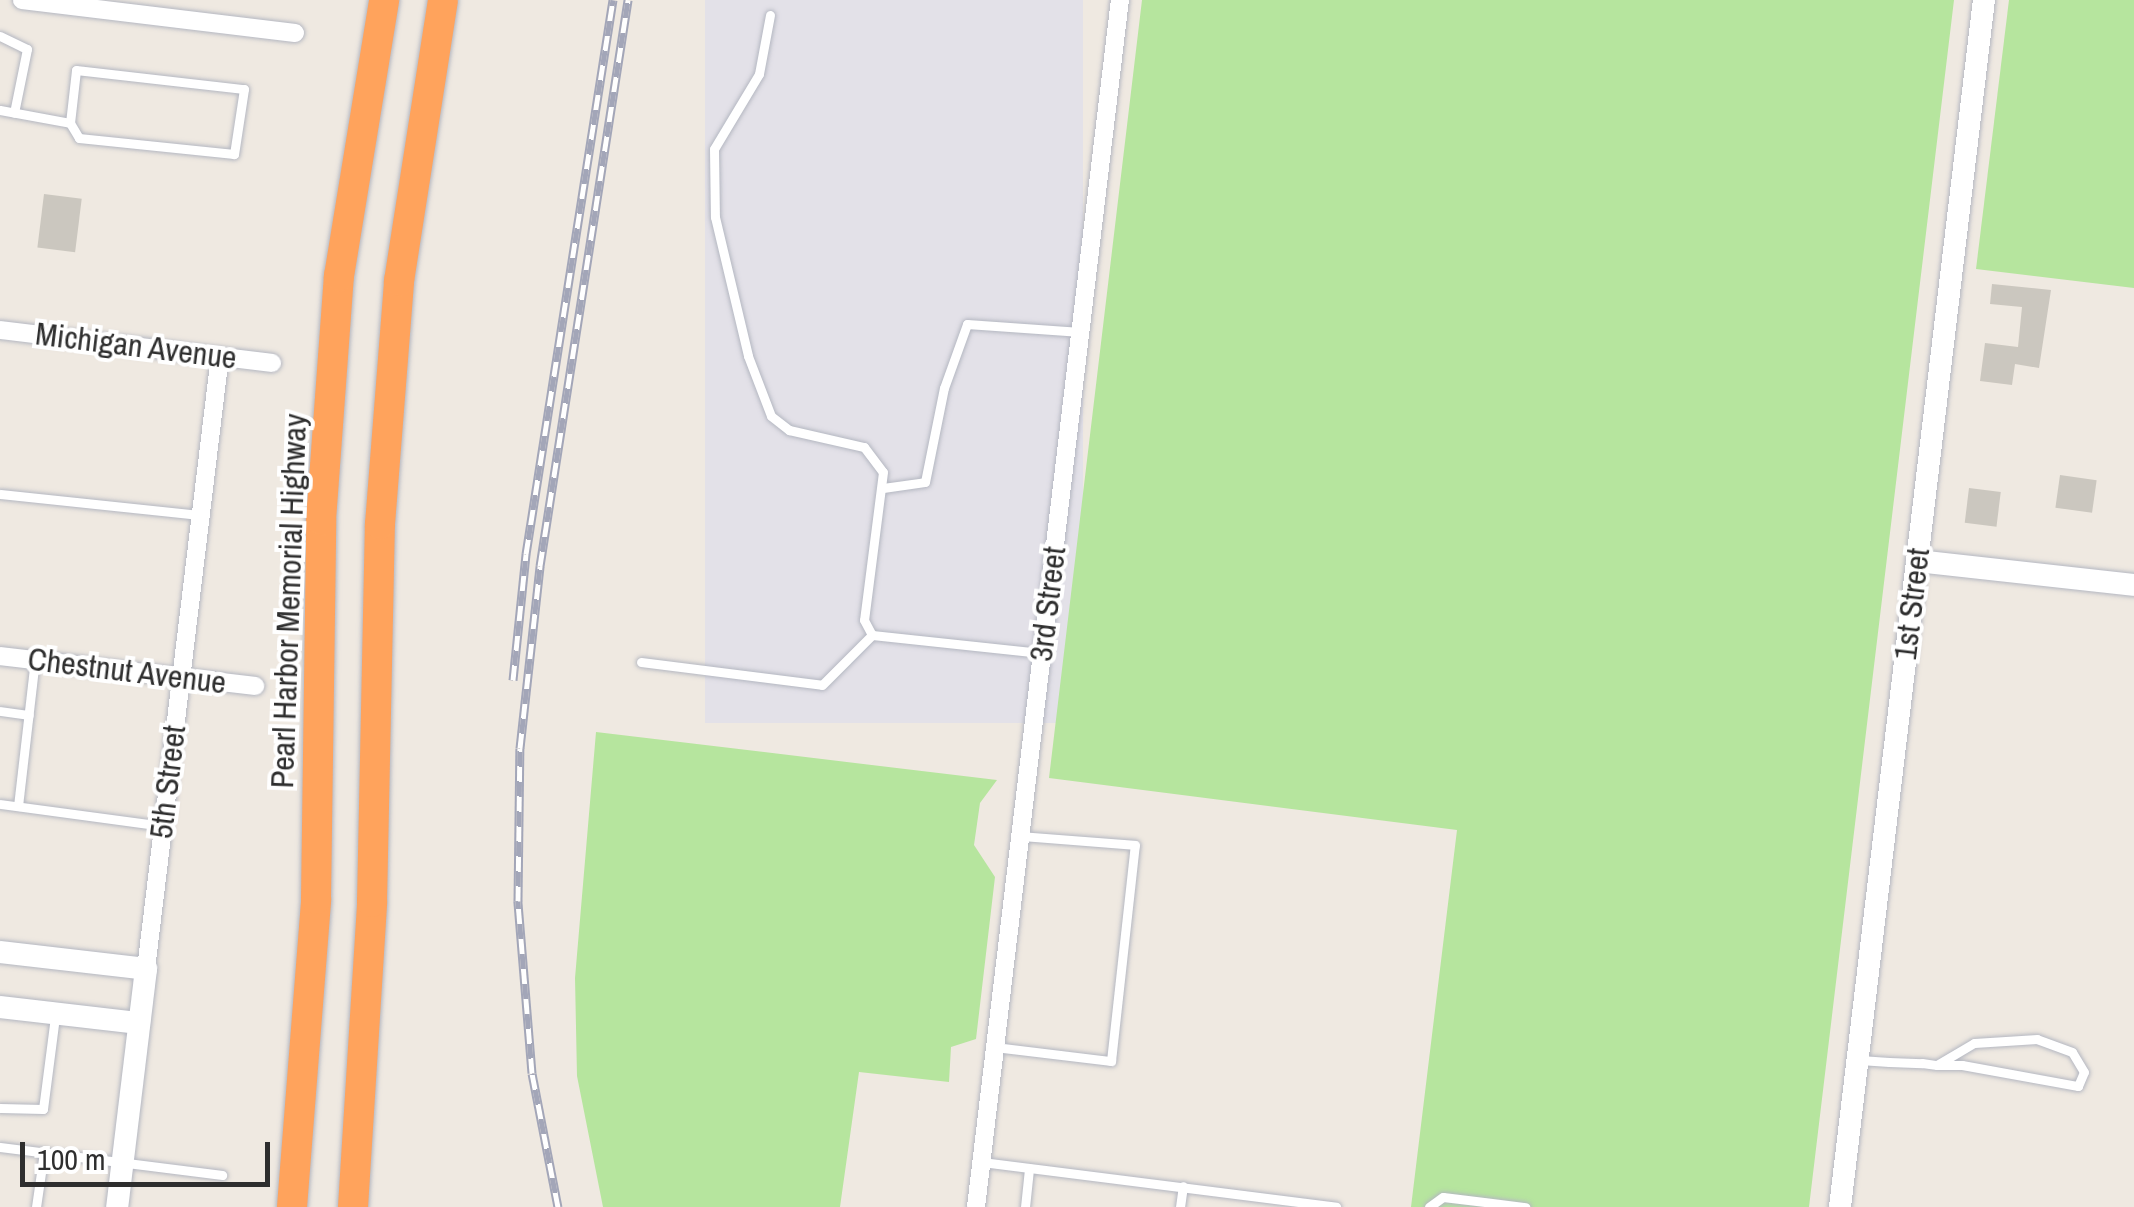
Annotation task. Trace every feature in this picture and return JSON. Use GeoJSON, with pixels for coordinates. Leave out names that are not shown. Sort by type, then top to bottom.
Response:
{"type":"FeatureCollection","features":[{"type":"Feature","properties":{"kind":"highway","name":"Pearl Harbor Memorial Highway"},"geometry":{"type":"LineString","coordinates":[[292,1207],[316,899],[322,520],[338,294],[384,0]]}},
{"type":"Feature","properties":{"kind":"highway"},"geometry":{"type":"LineString","coordinates":[[353,1207],[372,902],[389,412],[398,281],[443,0]]}},
{"type":"Feature","properties":{"kind":"street"},"geometry":{"type":"LineString","coordinates":[[31,0],[295,32]]}},
{"type":"Feature","properties":{"kind":"street","name":"3rd Street"},"geometry":{"type":"LineString","coordinates":[[976,1207],[1120,0]]}},
{"type":"Feature","properties":{"kind":"street","name":"1st Street"},"geometry":{"type":"LineString","coordinates":[[1840,1207],[1984,0]]}},
{"type":"Feature","properties":{"kind":"street","name":"Michigan Avenue"},"geometry":{"type":"LineString","coordinates":[[0,330],[272,362]]}},
{"type":"Feature","properties":{"kind":"street","name":"5th Street"},"geometry":{"type":"LineString","coordinates":[[117,1207],[220,356]]}},
{"type":"Feature","properties":{"kind":"street"},"geometry":{"type":"LineString","coordinates":[[1917,560],[2134,585]]}},
{"type":"Feature","properties":{"kind":"street","name":"Chestnut Avenue"},"geometry":{"type":"LineString","coordinates":[[0,656],[254,686]]}},
{"type":"Feature","properties":{"kind":"street"},"geometry":{"type":"LineString","coordinates":[[0,952],[146,969]]}},
{"type":"Feature","properties":{"kind":"street"},"geometry":{"type":"LineString","coordinates":[[0,1007],[139,1023]]}},
{"type":"Feature","properties":{"kind":"lane"},"geometry":{"type":"LineString","coordinates":[[770,15],[759,74],[714,149],[715,217],[748,356],[771,416],[789,430],[864,447],[883,472],[864,620],[872,635]]}},
{"type":"Feature","properties":{"kind":"lane"},"geometry":{"type":"LineString","coordinates":[[0,36],[27,49],[14,114]]}},
{"type":"Feature","properties":{"kind":"lane"},"geometry":{"type":"LineString","coordinates":[[0,110],[70,123],[79,138],[234,154],[244,89],[76,70],[70,123]]}},
{"type":"Feature","properties":{"kind":"lane"},"geometry":{"type":"LineString","coordinates":[[882,488],[925,482],[944,388],[967,324],[1080,332]]}},
{"type":"Feature","properties":{"kind":"lane"},"geometry":{"type":"LineString","coordinates":[[0,494],[200,514]]}},
{"type":"Feature","properties":{"kind":"lane"},"geometry":{"type":"LineString","coordinates":[[872,635],[1042,654]]}},
{"type":"Feature","properties":{"kind":"lane"},"geometry":{"type":"LineString","coordinates":[[641,662],[822,685],[872,635]]}},
{"type":"Feature","properties":{"kind":"lane"},"geometry":{"type":"LineString","coordinates":[[18,806],[35,660]]}},
{"type":"Feature","properties":{"kind":"lane"},"geometry":{"type":"LineString","coordinates":[[0,711],[28,715]]}},
{"type":"Feature","properties":{"kind":"lane"},"geometry":{"type":"LineString","coordinates":[[0,804],[163,826]]}},
{"type":"Feature","properties":{"kind":"lane"},"geometry":{"type":"LineString","coordinates":[[995,1047],[1111,1061],[1136,845],[1020,836]]}},
{"type":"Feature","properties":{"kind":"lane"},"geometry":{"type":"LineString","coordinates":[[0,1108],[43,1109],[55,1013]]}},
{"type":"Feature","properties":{"kind":"lane"},"geometry":{"type":"LineString","coordinates":[[1857,1060],[1937,1065],[2067,1086],[2078,1086],[2084,1072],[2072,1052],[2037,1039],[1974,1042],[1937,1065]]}},
{"type":"Feature","properties":{"kind":"lane"},"geometry":{"type":"LineString","coordinates":[[0,1147],[222,1175]]}},
{"type":"Feature","properties":{"kind":"lane"},"geometry":{"type":"LineString","coordinates":[[36,1207],[44,1152]]}},
{"type":"Feature","properties":{"kind":"lane"},"geometry":{"type":"LineString","coordinates":[[982,1162],[1336,1207]]}},
{"type":"Feature","properties":{"kind":"lane"},"geometry":{"type":"LineString","coordinates":[[1024,1207],[1029,1168]]}},
{"type":"Feature","properties":{"kind":"lane"},"geometry":{"type":"LineString","coordinates":[[1180,1207],[1182,1186]]}},
{"type":"Feature","properties":{"kind":"lane"},"geometry":{"type":"LineString","coordinates":[[1429,1207],[1443,1197],[1525,1207]]}},
{"type":"Feature","properties":{"kind":"shaded area"},"geometry":{"type":"Polygon","coordinates":[[[705,0],[1083,0],[1083,723],[705,723],[705,0]]]}},
{"type":"Feature","properties":{"kind":"green space"},"geometry":{"type":"Polygon","coordinates":[[[1142,0],[1954,0],[1809,1207],[1411,1207],[1457,830],[1049,778],[1142,0]]]}},
{"type":"Feature","properties":{"kind":"green space"},"geometry":{"type":"Polygon","coordinates":[[[2009,0],[2134,0],[2134,288],[1976,269],[2009,0]]]}},
{"type":"Feature","properties":{"kind":"green space"},"geometry":{"type":"Polygon","coordinates":[[[596,732],[997,780],[980,803],[974,845],[995,877],[976,1039],[951,1047],[949,1082],[859,1072],[840,1207],[603,1207],[577,1076],[575,978],[596,732]]]}},
{"type":"Feature","properties":{"kind":"building"},"geometry":{"type":"Polygon","coordinates":[[[44,194],[82,199],[75,252],[37,248],[44,194]]]}},
{"type":"Feature","properties":{"kind":"building"},"geometry":{"type":"Polygon","coordinates":[[[1992,284],[2051,290],[2039,368],[2015,364],[2012,385],[1980,381],[1985,343],[2018,347],[2022,307],[1990,304],[1992,284]]]}},
{"type":"Feature","properties":{"kind":"building"},"geometry":{"type":"Polygon","coordinates":[[[2060,475],[2097,480],[2092,513],[2055,508],[2060,475]]]}},
{"type":"Feature","properties":{"kind":"building"},"geometry":{"type":"Polygon","coordinates":[[[1969,488],[2001,492],[1996,527],[1965,523],[1969,488]]]}},
{"type":"Feature","properties":{"kind":"railway"},"geometry":{"type":"LineString","coordinates":[[513,680],[526,554],[613,0]]}},
{"type":"Feature","properties":{"kind":"railway"},"geometry":{"type":"LineString","coordinates":[[558,1207],[532,1073],[518,901],[520,748],[540,566],[628,0]]}}]}
